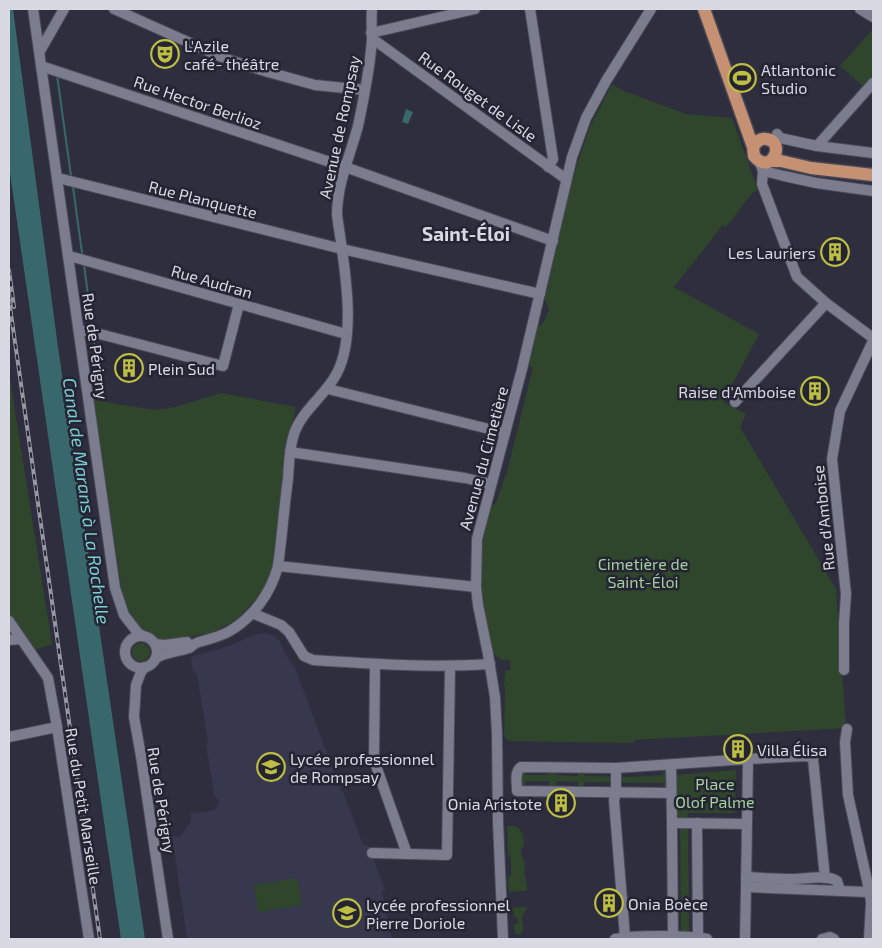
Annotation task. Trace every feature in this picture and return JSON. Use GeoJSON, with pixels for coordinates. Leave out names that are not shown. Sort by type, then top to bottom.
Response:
{"type":"FeatureCollection","features":[{"type":"Feature","properties":{"kind":"main road"},"geometry":{"type":"LineString","coordinates":[[704,9],[753,147],[754,156],[765,164],[781,161],[811,168],[873,175]]}},
{"type":"Feature","properties":{"kind":"main road"},"geometry":{"type":"LineString","coordinates":[[710,9],[751,119],[756,128],[772,137]]}},
{"type":"Feature","properties":{"kind":"main road"},"geometry":{"type":"LineString","coordinates":[[753,147],[756,142],[772,137]]}},
{"type":"Feature","properties":{"kind":"main road"},"geometry":{"type":"LineString","coordinates":[[765,164],[776,154],[772,137]]}},
{"type":"Feature","properties":{"kind":"main road"},"geometry":{"type":"LineString","coordinates":[[776,148],[792,156],[873,169]]}},
{"type":"Feature","properties":{"kind":"street","name":"Rue de Périgny"},"geometry":{"type":"LineString","coordinates":[[34,9],[115,588],[124,615],[142,636]]}},
{"type":"Feature","properties":{"kind":"street"},"geometry":{"type":"LineString","coordinates":[[40,51],[64,9]]}},
{"type":"Feature","properties":{"kind":"street"},"geometry":{"type":"LineString","coordinates":[[114,9],[226,59],[315,85],[365,90]]}},
{"type":"Feature","properties":{"kind":"street","name":"Avenue de Rompsay"},"geometry":{"type":"LineString","coordinates":[[155,644],[165,645],[212,639],[241,624],[265,597],[278,566],[290,452],[295,432],[299,423],[338,372],[342,361],[348,300],[337,205],[365,90],[372,9]]}},
{"type":"Feature","properties":{"kind":"street"},"geometry":{"type":"LineString","coordinates":[[371,36],[475,9]]}},
{"type":"Feature","properties":{"kind":"street"},"geometry":{"type":"LineString","coordinates":[[530,9],[553,158],[548,166]]}},
{"type":"Feature","properties":{"kind":"street","name":"Avenue du Cimetière"},"geometry":{"type":"LineString","coordinates":[[503,939],[495,697],[476,587],[477,539],[540,294],[572,157],[586,118],[606,80],[651,9]]}},
{"type":"Feature","properties":{"kind":"street"},"geometry":{"type":"LineString","coordinates":[[860,9],[873,17]]}},
{"type":"Feature","properties":{"kind":"street","name":"Rue Rouget de Lisle"},"geometry":{"type":"LineString","coordinates":[[371,36],[566,179]]}},
{"type":"Feature","properties":{"kind":"street","name":"Rue Hector Berlioz"},"geometry":{"type":"LineString","coordinates":[[41,66],[345,167],[553,241]]}},
{"type":"Feature","properties":{"kind":"street"},"geometry":{"type":"LineString","coordinates":[[817,146],[873,83]]}},
{"type":"Feature","properties":{"kind":"street"},"geometry":{"type":"LineString","coordinates":[[772,137],[817,146],[873,153]]}},
{"type":"Feature","properties":{"kind":"street"},"geometry":{"type":"LineString","coordinates":[[765,164],[768,172],[816,184],[873,191]]}},
{"type":"Feature","properties":{"kind":"street"},"geometry":{"type":"LineString","coordinates":[[765,164],[762,184],[797,277],[826,303],[873,340]]}},
{"type":"Feature","properties":{"kind":"street","name":"Rue Planquette"},"geometry":{"type":"LineString","coordinates":[[57,179],[342,249],[540,294]]}},
{"type":"Feature","properties":{"kind":"street","name":"Rue Audran"},"geometry":{"type":"LineString","coordinates":[[69,257],[346,334]]}},
{"type":"Feature","properties":{"kind":"street"},"geometry":{"type":"LineString","coordinates":[[736,402],[826,303]]}},
{"type":"Feature","properties":{"kind":"street"},"geometry":{"type":"LineString","coordinates":[[79,331],[88,331],[223,366],[239,304]]}},
{"type":"Feature","properties":{"kind":"street","name":"Rue d'Amboise"},"geometry":{"type":"LineString","coordinates":[[844,670],[846,594],[832,459],[840,411],[873,340]]}},
{"type":"Feature","properties":{"kind":"street"},"geometry":{"type":"LineString","coordinates":[[328,387],[332,390],[505,433]]}},
{"type":"Feature","properties":{"kind":"street"},"geometry":{"type":"LineString","coordinates":[[290,452],[466,478],[491,484]]}},
{"type":"Feature","properties":{"kind":"street"},"geometry":{"type":"LineString","coordinates":[[278,566],[476,587]]}},
{"type":"Feature","properties":{"kind":"street"},"geometry":{"type":"LineString","coordinates":[[252,613],[282,625],[289,632],[304,656],[313,660],[375,665],[450,667],[490,664]]}},
{"type":"Feature","properties":{"kind":"street"},"geometry":{"type":"LineString","coordinates":[[9,621],[21,639],[9,640]]}},
{"type":"Feature","properties":{"kind":"street"},"geometry":{"type":"LineString","coordinates":[[142,636],[150,639],[155,644],[156,658],[152,664],[141,668],[129,662],[126,655],[127,647],[131,640],[142,636]]}},
{"type":"Feature","properties":{"kind":"street","name":"Rue du Petit Marseille"},"geometry":{"type":"LineString","coordinates":[[21,639],[48,678],[89,939]]}},
{"type":"Feature","properties":{"kind":"street","name":"Avenue de Rompsay"},"geometry":{"type":"LineString","coordinates":[[156,658],[188,648],[198,642]]}},
{"type":"Feature","properties":{"kind":"street"},"geometry":{"type":"LineString","coordinates":[[375,665],[374,760],[407,854]]}},
{"type":"Feature","properties":{"kind":"street","name":"Rue de Périgny"},"geometry":{"type":"LineString","coordinates":[[145,667],[136,685],[134,717],[168,939]]}},
{"type":"Feature","properties":{"kind":"street"},"geometry":{"type":"LineString","coordinates":[[372,853],[447,855],[450,667]]}},
{"type":"Feature","properties":{"kind":"street"},"geometry":{"type":"LineString","coordinates":[[9,736],[57,728]]}},
{"type":"Feature","properties":{"kind":"street"},"geometry":{"type":"LineString","coordinates":[[847,728],[845,742],[848,795],[870,894],[869,939]]}},
{"type":"Feature","properties":{"kind":"street"},"geometry":{"type":"LineString","coordinates":[[517,791],[517,772],[521,767],[616,768],[748,759],[812,757],[825,878]]}},
{"type":"Feature","properties":{"kind":"street"},"geometry":{"type":"LineString","coordinates":[[744,939],[748,759]]}},
{"type":"Feature","properties":{"kind":"street"},"geometry":{"type":"LineString","coordinates":[[671,765],[673,936]]}},
{"type":"Feature","properties":{"kind":"street"},"geometry":{"type":"LineString","coordinates":[[616,768],[616,793],[614,800],[627,938],[673,936],[702,938],[697,823]]}},
{"type":"Feature","properties":{"kind":"street"},"geometry":{"type":"LineString","coordinates":[[498,791],[671,793]]}},
{"type":"Feature","properties":{"kind":"street"},"geometry":{"type":"LineString","coordinates":[[672,823],[747,824]]}},
{"type":"Feature","properties":{"kind":"street"},"geometry":{"type":"LineString","coordinates":[[746,882],[807,877],[832,878],[837,881],[840,890]]}},
{"type":"Feature","properties":{"kind":"street"},"geometry":{"type":"LineString","coordinates":[[746,882],[866,892],[870,894]]}},
{"type":"Feature","properties":{"kind":"street"},"geometry":{"type":"LineString","coordinates":[[822,939],[830,937],[834,939]]}},
{"type":"Feature","properties":{"kind":"shaded area"},"geometry":{"type":"Polygon","coordinates":[[[9,9],[13,9],[58,347],[145,939],[121,939],[9,166],[9,9]]]}},
{"type":"Feature","properties":{"kind":"shaded area"},"geometry":{"type":"Polygon","coordinates":[[[406,109],[413,112],[408,124],[402,122],[406,109]]]}},
{"type":"Feature","properties":{"kind":"shaded area","name":"Lycée professionnel de Rompsay"},"geometry":{"type":"Polygon","coordinates":[[[266,633],[276,637],[296,670],[363,845],[369,846],[385,890],[382,891],[392,939],[187,939],[172,836],[180,837],[191,821],[190,814],[215,810],[220,802],[214,795],[197,674],[192,669],[191,659],[194,656],[229,646],[253,635],[266,633]]]}},
{"type":"Feature","properties":{"kind":"green space"},"geometry":{"type":"Polygon","coordinates":[[[873,29],[873,79],[865,88],[840,66],[873,29]]]}},
{"type":"Feature","properties":{"kind":"green space","name":"Cimetière de Saint-Éloi"},"geometry":{"type":"Polygon","coordinates":[[[612,84],[624,91],[686,114],[732,118],[758,190],[752,193],[726,227],[723,225],[674,287],[759,334],[723,402],[746,414],[740,427],[836,589],[846,728],[634,740],[634,743],[509,741],[504,736],[505,670],[510,670],[510,660],[503,660],[498,657],[491,646],[481,587],[480,550],[490,504],[495,505],[507,472],[533,367],[528,366],[538,325],[540,326],[543,323],[549,310],[545,299],[571,182],[590,127],[612,84]]]}},
{"type":"Feature","properties":{"kind":"green space"},"geometry":{"type":"Polygon","coordinates":[[[9,373],[52,644],[34,650],[9,615],[9,373]]]}},
{"type":"Feature","properties":{"kind":"green space"},"geometry":{"type":"Polygon","coordinates":[[[221,393],[296,407],[286,453],[275,558],[271,575],[262,592],[234,621],[209,633],[166,642],[141,632],[135,626],[124,606],[94,400],[155,410],[175,407],[221,393]]]}},
{"type":"Feature","properties":{"kind":"green space"},"geometry":{"type":"Polygon","coordinates":[[[137,643],[145,643],[150,648],[148,659],[137,661],[132,656],[132,648],[137,643]]]}},
{"type":"Feature","properties":{"kind":"green space"},"geometry":{"type":"Polygon","coordinates":[[[664,768],[667,769],[668,787],[664,789],[664,783],[584,782],[584,789],[578,789],[578,782],[556,781],[556,788],[549,788],[549,781],[526,781],[525,788],[523,788],[521,780],[525,769],[525,775],[549,775],[549,770],[556,771],[556,775],[578,776],[578,771],[584,771],[584,776],[633,777],[663,775],[664,768]]]}},
{"type":"Feature","properties":{"kind":"green space","name":"Place Olof Palme"},"geometry":{"type":"Polygon","coordinates":[[[736,770],[735,813],[688,813],[687,819],[676,819],[675,775],[736,770]]]}},
{"type":"Feature","properties":{"kind":"green space"},"geometry":{"type":"Polygon","coordinates":[[[507,826],[519,828],[523,835],[524,845],[521,854],[525,863],[524,872],[527,890],[525,891],[509,892],[508,878],[511,874],[511,858],[508,855],[507,826]]]}},
{"type":"Feature","properties":{"kind":"green space"},"geometry":{"type":"Polygon","coordinates":[[[680,826],[688,826],[689,931],[681,931],[680,826]]]}},
{"type":"Feature","properties":{"kind":"green space"},"geometry":{"type":"Polygon","coordinates":[[[297,878],[302,905],[258,912],[254,885],[297,878]]]}},
{"type":"Feature","properties":{"kind":"green space"},"geometry":{"type":"Polygon","coordinates":[[[527,907],[522,916],[523,929],[521,935],[515,934],[514,924],[518,924],[517,917],[513,917],[514,913],[510,908],[527,907]]]}},
{"type":"Feature","properties":{"kind":"waterway"},"geometry":{"type":"LineString","coordinates":[[57,75],[71,176]]}},
{"type":"Feature","properties":{"kind":"waterway"},"geometry":{"type":"LineString","coordinates":[[73,187],[82,253]]}},
{"type":"Feature","properties":{"kind":"waterway"},"geometry":{"type":"LineString","coordinates":[[84,264],[92,327]]}},
{"type":"Feature","properties":{"kind":"waterway"},"geometry":{"type":"LineString","coordinates":[[94,339],[96,357]]}},
{"type":"Feature","properties":{"kind":"railway"},"geometry":{"type":"LineString","coordinates":[[9,270],[14,307]]}},
{"type":"Feature","properties":{"kind":"railway"},"geometry":{"type":"LineString","coordinates":[[9,300],[100,939]]}},
{"type":"Feature","properties":{"kind":"place","name":"L'Azile café- théâtre"},"geometry":{"type":"Point","coordinates":[165,54]}},
{"type":"Feature","properties":{"kind":"place","name":"Atlantonic Studio"},"geometry":{"type":"Point","coordinates":[742,78]}},
{"type":"Feature","properties":{"kind":"place","name":"Les Lauriers"},"geometry":{"type":"Point","coordinates":[835,252]}},
{"type":"Feature","properties":{"kind":"place","name":"Plein Sud"},"geometry":{"type":"Point","coordinates":[129,368]}},
{"type":"Feature","properties":{"kind":"place","name":"Raise d'Amboise"},"geometry":{"type":"Point","coordinates":[815,391]}},
{"type":"Feature","properties":{"kind":"place","name":"Villa Élisa"},"geometry":{"type":"Point","coordinates":[738,749]}},
{"type":"Feature","properties":{"kind":"place","name":"Lycée professionnel de Rompsay"},"geometry":{"type":"Point","coordinates":[271,767]}},
{"type":"Feature","properties":{"kind":"place","name":"Onia Aristote"},"geometry":{"type":"Point","coordinates":[561,803]}},
{"type":"Feature","properties":{"kind":"place","name":"Onia Boèce"},"geometry":{"type":"Point","coordinates":[609,903]}},
{"type":"Feature","properties":{"kind":"place","name":"Lycée professionnel Pierre Doriole"},"geometry":{"type":"Point","coordinates":[347,913]}},
{"type":"Feature","properties":{"kind":"district","name":"Saint-Éloi"},"geometry":{"type":"Point","coordinates":[466,233]}},
{"type":"Feature","properties":{"kind":"water label","name":"Canal de Marans à La Rochelle"},"geometry":{"type":"Point","coordinates":[87,501]}}]}
